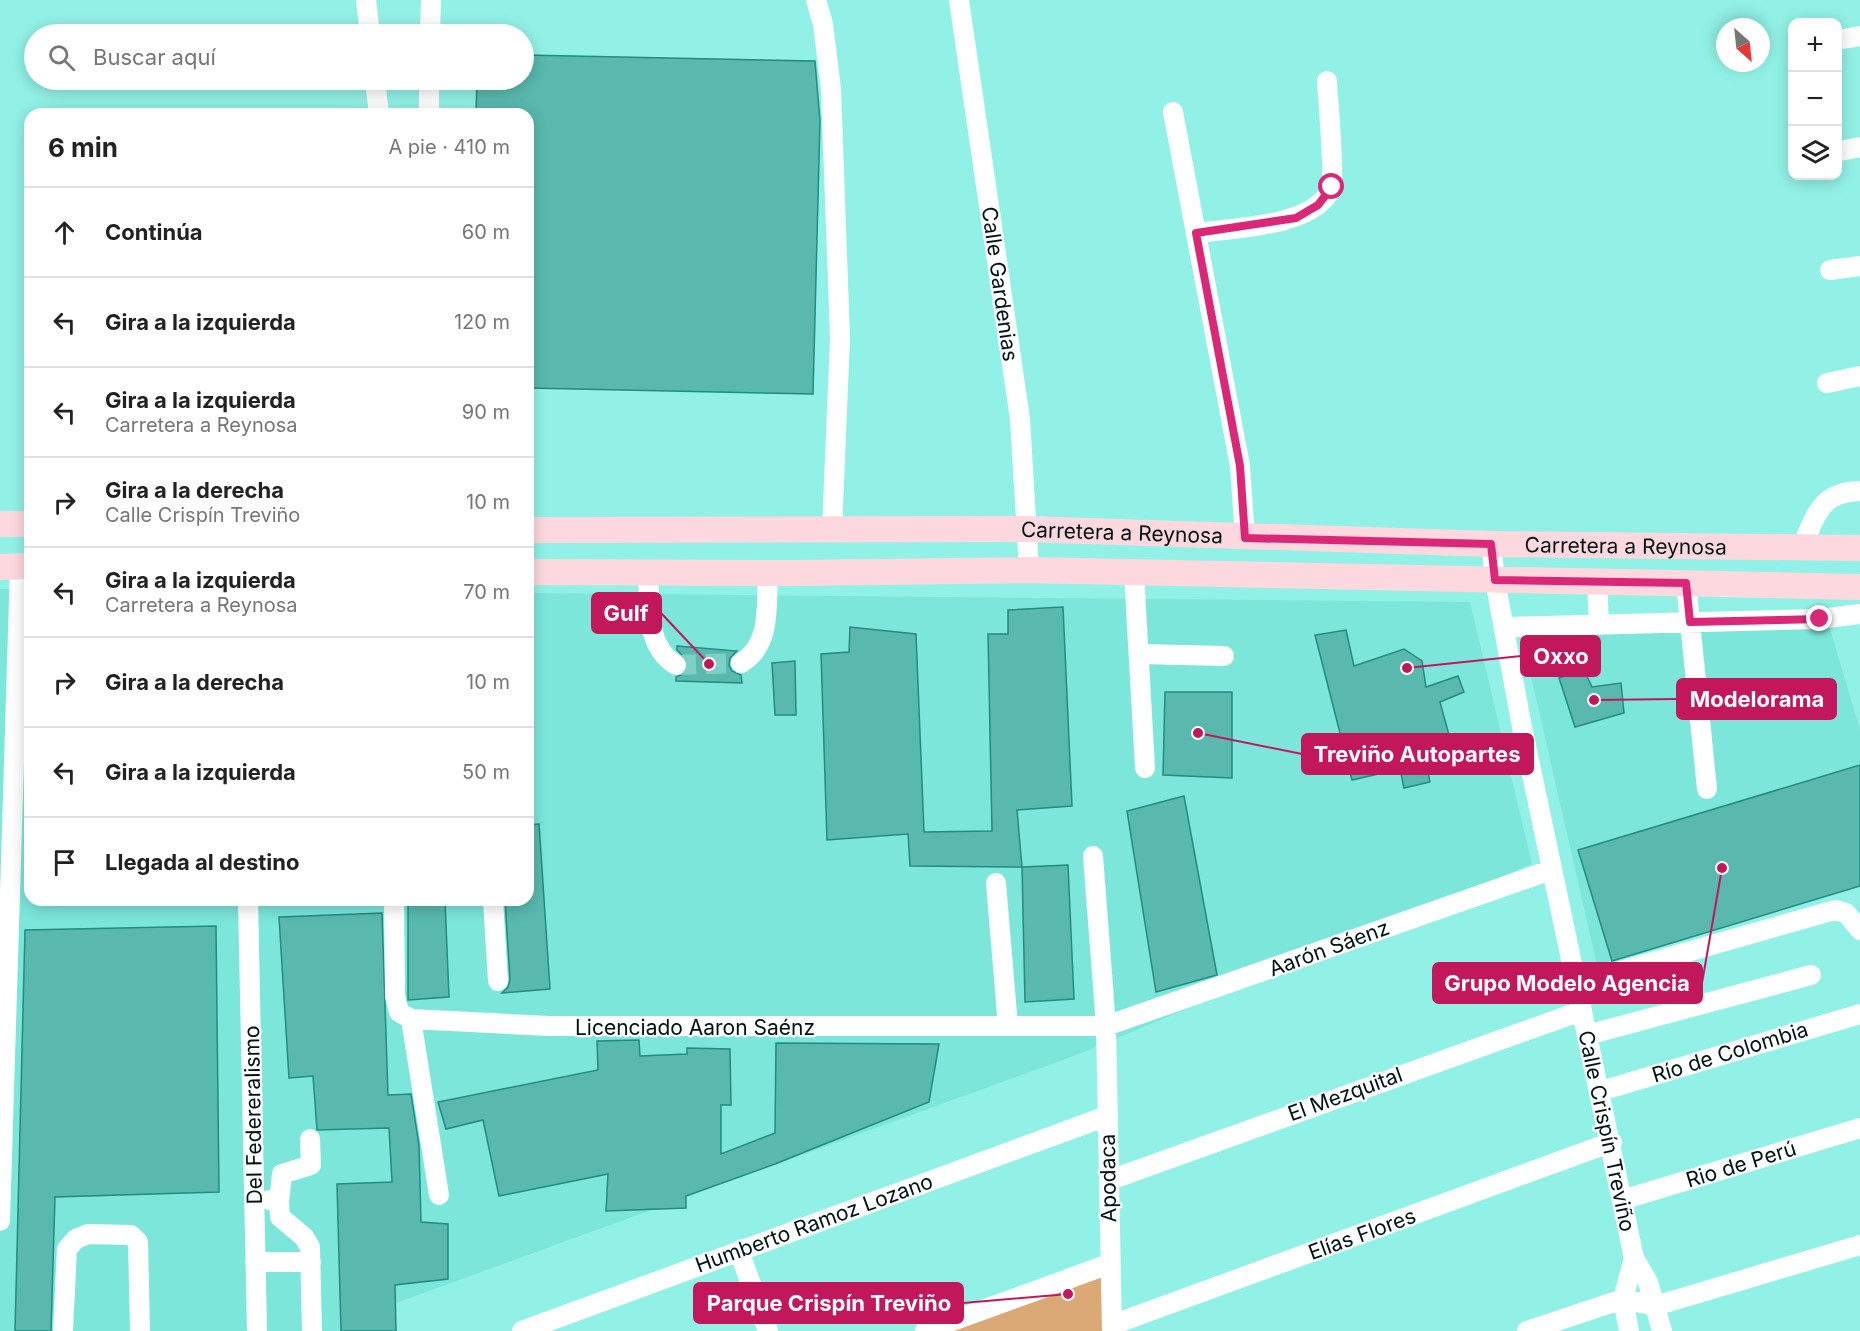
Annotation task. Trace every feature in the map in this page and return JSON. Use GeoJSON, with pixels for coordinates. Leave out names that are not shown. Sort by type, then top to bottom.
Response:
{"type":"FeatureCollection","features":[{"type":"Feature","properties":{"kind":"main road"},"geometry":{"type":"LineString","coordinates":[[0,524],[24,524]]}},
{"type":"Feature","properties":{"kind":"main road","name":"Carretera a Reynosa"},"geometry":{"type":"LineString","coordinates":[[534,530],[1027,529],[1245,538],[1491,544],[1860,548]]}},
{"type":"Feature","properties":{"kind":"main road","name":"Carretera a Reynosa"},"geometry":{"type":"LineString","coordinates":[[534,572],[768,573],[1029,570],[1860,587]]}},
{"type":"Feature","properties":{"kind":"street"},"geometry":{"type":"LineString","coordinates":[[366,0],[369,24]]}},
{"type":"Feature","properties":{"kind":"street"},"geometry":{"type":"LineString","coordinates":[[430,24],[431,0]]}},
{"type":"Feature","properties":{"kind":"street"},"geometry":{"type":"LineString","coordinates":[[816,0],[823,24],[831,89],[840,338],[832,530]]}},
{"type":"Feature","properties":{"kind":"street","name":"Calle Gardenias"},"geometry":{"type":"LineString","coordinates":[[959,0],[1020,420],[1029,570]]}},
{"type":"Feature","properties":{"kind":"street"},"geometry":{"type":"LineString","coordinates":[[1196,233],[1296,218],[1318,205],[1332,187],[1327,81]]}},
{"type":"Feature","properties":{"kind":"street"},"geometry":{"type":"LineString","coordinates":[[376,90],[378,108]]}},
{"type":"Feature","properties":{"kind":"street"},"geometry":{"type":"LineString","coordinates":[[429,90],[429,108]]}},
{"type":"Feature","properties":{"kind":"street"},"geometry":{"type":"LineString","coordinates":[[1173,112],[1240,466],[1245,538]]}},
{"type":"Feature","properties":{"kind":"street"},"geometry":{"type":"LineString","coordinates":[[1842,151],[1860,147]]}},
{"type":"Feature","properties":{"kind":"street"},"geometry":{"type":"LineString","coordinates":[[1830,270],[1860,266]]}},
{"type":"Feature","properties":{"kind":"street"},"geometry":{"type":"LineString","coordinates":[[1827,382],[1860,376]]}},
{"type":"Feature","properties":{"kind":"street"},"geometry":{"type":"LineString","coordinates":[[1802,547],[1824,503],[1833,495],[1860,491]]}},
{"type":"Feature","properties":{"kind":"street","name":"Calle Crispín Treviño"},"geometry":{"type":"LineString","coordinates":[[1491,544],[1503,627],[1551,870],[1612,1142],[1634,1258],[1648,1282],[1662,1331]]}},
{"type":"Feature","properties":{"kind":"street"},"geometry":{"type":"LineString","coordinates":[[0,1221],[24,636],[17,567]]}},
{"type":"Feature","properties":{"kind":"street"},"geometry":{"type":"LineString","coordinates":[[648,573],[651,627],[657,645],[666,659],[676,665]]}},
{"type":"Feature","properties":{"kind":"street"},"geometry":{"type":"LineString","coordinates":[[741,663],[759,648],[764,634],[768,573]]}},
{"type":"Feature","properties":{"kind":"street"},"geometry":{"type":"LineString","coordinates":[[1134,573],[1145,768]]}},
{"type":"Feature","properties":{"kind":"street"},"geometry":{"type":"LineString","coordinates":[[1597,582],[1599,625]]}},
{"type":"Feature","properties":{"kind":"street"},"geometry":{"type":"LineString","coordinates":[[1686,583],[1707,789]]}},
{"type":"Feature","properties":{"kind":"street"},"geometry":{"type":"LineString","coordinates":[[1503,627],[1820,619],[1860,614]]}},
{"type":"Feature","properties":{"kind":"street"},"geometry":{"type":"LineString","coordinates":[[1138,654],[1224,656]]}},
{"type":"Feature","properties":{"kind":"street","name":"Apodaca"},"geometry":{"type":"LineString","coordinates":[[1093,856],[1106,1026],[1112,1328]]}},
{"type":"Feature","properties":{"kind":"street","name":"Aarón Sáenz"},"geometry":{"type":"LineString","coordinates":[[1106,1026],[1551,870]]}},
{"type":"Feature","properties":{"kind":"street"},"geometry":{"type":"LineString","coordinates":[[996,883],[1008,1026]]}},
{"type":"Feature","properties":{"kind":"street","name":"Del Federeralismo"},"geometry":{"type":"LineString","coordinates":[[248,906],[256,1331]]}},
{"type":"Feature","properties":{"kind":"street"},"geometry":{"type":"LineString","coordinates":[[394,906],[395,996],[399,1012],[411,1019],[439,1195]]}},
{"type":"Feature","properties":{"kind":"street"},"geometry":{"type":"LineString","coordinates":[[493,906],[498,981]]}},
{"type":"Feature","properties":{"kind":"street"},"geometry":{"type":"LineString","coordinates":[[1575,984],[1835,910],[1846,913],[1858,926]]}},
{"type":"Feature","properties":{"kind":"street"},"geometry":{"type":"LineString","coordinates":[[1587,1035],[1811,975]]}},
{"type":"Feature","properties":{"kind":"street","name":"El Mezquital"},"geometry":{"type":"LineString","coordinates":[[1110,1180],[1581,1011]]}},
{"type":"Feature","properties":{"kind":"street","name":"Río de Colombia"},"geometry":{"type":"LineString","coordinates":[[1601,1091],[1860,1014]]}},
{"type":"Feature","properties":{"kind":"street","name":"Licenciado Aaron Saénz"},"geometry":{"type":"LineString","coordinates":[[411,1019],[561,1026],[1106,1026]]}},
{"type":"Feature","properties":{"kind":"street","name":"Humberto Ramoz Lozano"},"geometry":{"type":"LineString","coordinates":[[522,1331],[1107,1116]]}},
{"type":"Feature","properties":{"kind":"street","name":"Rio de Perú"},"geometry":{"type":"LineString","coordinates":[[1623,1200],[1860,1128]]}},
{"type":"Feature","properties":{"kind":"street"},"geometry":{"type":"LineString","coordinates":[[310,1139],[313,1161],[307,1167],[282,1174],[279,1202],[280,1217],[308,1241],[311,1262],[312,1331]]}},
{"type":"Feature","properties":{"kind":"street","name":"Elías Flores"},"geometry":{"type":"LineString","coordinates":[[1112,1328],[1612,1142]]}},
{"type":"Feature","properties":{"kind":"street"},"geometry":{"type":"LineString","coordinates":[[254,1201],[279,1202]]}},
{"type":"Feature","properties":{"kind":"street"},"geometry":{"type":"LineString","coordinates":[[63,1331],[67,1249],[76,1239],[88,1234],[131,1235],[138,1242],[140,1331]]}},
{"type":"Feature","properties":{"kind":"street"},"geometry":{"type":"LineString","coordinates":[[1527,1331],[1623,1299],[1655,1306],[1860,1245]]}},
{"type":"Feature","properties":{"kind":"street"},"geometry":{"type":"LineString","coordinates":[[739,1251],[768,1331]]}},
{"type":"Feature","properties":{"kind":"street","name":"Calle Crispín Treviño"},"geometry":{"type":"LineString","coordinates":[[1629,1331],[1623,1299],[1634,1258]]}},
{"type":"Feature","properties":{"kind":"street"},"geometry":{"type":"LineString","coordinates":[[255,1262],[311,1262]]}},
{"type":"Feature","properties":{"kind":"street"},"geometry":{"type":"LineString","coordinates":[[925,1331],[1109,1264]]}},
{"type":"Feature","properties":{"kind":"shaded area"},"geometry":{"type":"Polygon","coordinates":[[[0,589],[24,589],[24,906],[534,906],[534,593],[1470,602],[1532,864],[1079,1054],[396,1303],[396,1331],[0,1331],[0,589]]]}},
{"type":"Feature","properties":{"kind":"shaded area"},"geometry":{"type":"Polygon","coordinates":[[[1828,622],[1860,730],[1860,886],[1597,965],[1522,637],[1828,622]]]}},
{"type":"Feature","properties":{"kind":"shaded area"},"geometry":{"type":"Polygon","coordinates":[[[1109,1264],[1112,1331],[925,1331],[1109,1264]]]}},
{"type":"Feature","properties":{"kind":"building"},"geometry":{"type":"Polygon","coordinates":[[[534,55],[815,61],[820,121],[813,394],[534,388],[534,108],[476,108],[477,90],[534,90],[534,55]]]}},
{"type":"Feature","properties":{"kind":"building"},"geometry":{"type":"Polygon","coordinates":[[[1063,607],[1072,806],[1017,810],[1022,867],[910,866],[908,834],[827,840],[821,654],[849,652],[850,627],[916,634],[924,832],[992,831],[988,634],[1008,634],[1008,610],[1063,607]]]}},
{"type":"Feature","properties":{"kind":"building"},"geometry":{"type":"Polygon","coordinates":[[[1346,630],[1354,666],[1404,649],[1422,661],[1426,687],[1458,676],[1464,692],[1440,702],[1449,735],[1422,741],[1430,782],[1404,788],[1400,769],[1352,780],[1315,635],[1346,630]]]}},
{"type":"Feature","properties":{"kind":"building"},"geometry":{"type":"Polygon","coordinates":[[[677,646],[737,651],[730,658],[729,665],[732,671],[741,675],[742,683],[676,681],[676,677],[685,673],[688,666],[687,660],[677,650],[677,646]]]}},
{"type":"Feature","properties":{"kind":"building"},"geometry":{"type":"Polygon","coordinates":[[[795,661],[796,715],[775,715],[772,663],[795,661]]]}},
{"type":"Feature","properties":{"kind":"building"},"geometry":{"type":"Polygon","coordinates":[[[1584,670],[1592,687],[1621,683],[1624,713],[1575,727],[1559,678],[1584,670]]]}},
{"type":"Feature","properties":{"kind":"building"},"geometry":{"type":"Polygon","coordinates":[[[1165,692],[1232,692],[1232,778],[1163,775],[1165,692]]]}},
{"type":"Feature","properties":{"kind":"building"},"geometry":{"type":"Polygon","coordinates":[[[1860,765],[1860,886],[1612,961],[1578,850],[1860,765]]]}},
{"type":"Feature","properties":{"kind":"building"},"geometry":{"type":"Polygon","coordinates":[[[1184,796],[1217,975],[1156,992],[1127,811],[1184,796]]]}},
{"type":"Feature","properties":{"kind":"building"},"geometry":{"type":"Polygon","coordinates":[[[534,824],[539,824],[550,989],[502,993],[508,987],[510,980],[505,906],[534,906],[534,824]]]}},
{"type":"Feature","properties":{"kind":"building"},"geometry":{"type":"Polygon","coordinates":[[[1068,865],[1074,999],[1025,1002],[1022,867],[1068,865]]]}},
{"type":"Feature","properties":{"kind":"building"},"geometry":{"type":"Polygon","coordinates":[[[408,906],[445,906],[449,997],[408,1000],[408,906]]]}},
{"type":"Feature","properties":{"kind":"building"},"geometry":{"type":"Polygon","coordinates":[[[382,913],[388,1095],[411,1094],[419,1145],[421,1222],[448,1224],[448,1279],[395,1285],[396,1331],[341,1331],[337,1184],[392,1182],[389,1128],[317,1130],[313,1076],[289,1078],[279,917],[382,913]]]}},
{"type":"Feature","properties":{"kind":"building"},"geometry":{"type":"Polygon","coordinates":[[[216,926],[219,1192],[55,1197],[51,1331],[15,1331],[25,930],[216,926]]]}},
{"type":"Feature","properties":{"kind":"building"},"geometry":{"type":"Polygon","coordinates":[[[639,1040],[640,1056],[687,1054],[687,1048],[730,1049],[731,1105],[721,1105],[721,1154],[775,1133],[776,1043],[939,1044],[929,1102],[775,1164],[686,1196],[686,1208],[606,1211],[608,1174],[499,1196],[483,1120],[446,1129],[438,1102],[598,1070],[597,1041],[639,1040]]]}},
{"type":"Feature","properties":{"kind":"tunnel"},"geometry":{"type":"LineString","coordinates":[[676,665],[741,663]]}},
{"type":"Feature","properties":{"kind":"place","name":"Gulf"},"geometry":{"type":"Point","coordinates":[709,664]}},
{"type":"Feature","properties":{"kind":"place","name":"Oxxo"},"geometry":{"type":"Point","coordinates":[1407,668]}},
{"type":"Feature","properties":{"kind":"place","name":"Modelorama"},"geometry":{"type":"Point","coordinates":[1594,700]}},
{"type":"Feature","properties":{"kind":"place","name":"Treviño Autopartes"},"geometry":{"type":"Point","coordinates":[1198,733]}},
{"type":"Feature","properties":{"kind":"place","name":"Grupo Modelo Agencia"},"geometry":{"type":"Point","coordinates":[1722,868]}},
{"type":"Feature","properties":{"kind":"place","name":"Parque Crispín Treviño"},"geometry":{"type":"Point","coordinates":[1068,1294]}},
{"type":"Feature","properties":{"kind":"route"},"geometry":{"type":"LineString","coordinates":[[1332,187],[1318,205],[1296,218],[1196,233],[1240,466],[1245,538],[1491,544],[1495,580],[1686,583],[1690,622],[1820,619]]}}]}
